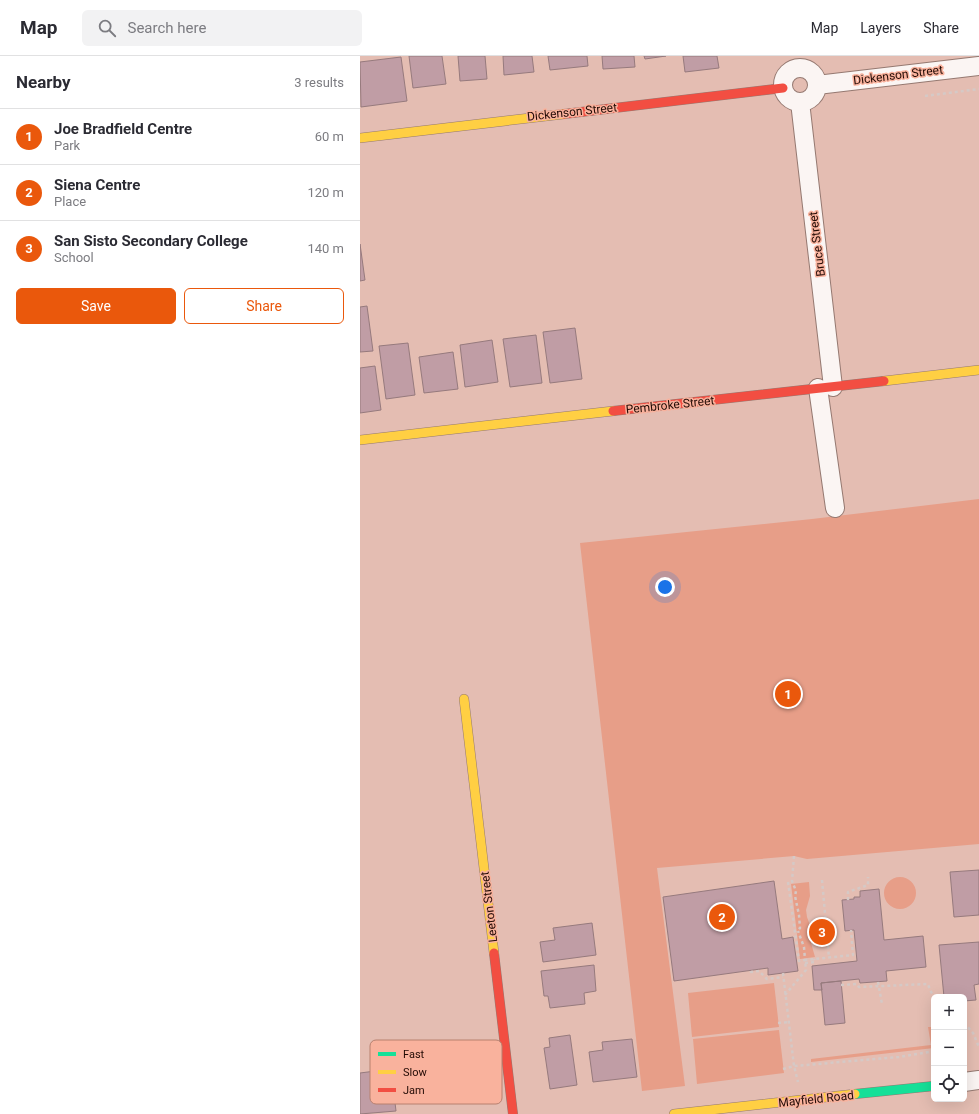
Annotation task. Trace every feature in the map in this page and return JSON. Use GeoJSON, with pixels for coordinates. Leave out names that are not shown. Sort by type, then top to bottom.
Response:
{"type":"FeatureCollection","features":[{"type":"Feature","properties":{"kind":"street"},"geometry":{"type":"LineString","coordinates":[[795,62],[807,69],[815,77],[817,84],[815,94],[807,101],[800,102],[790,100],[786,96],[783,88],[784,79],[795,62]]}},
{"type":"Feature","properties":{"kind":"street","name":"Dickenson Street"},"geometry":{"type":"LineString","coordinates":[[817,84],[979,66]]}},
{"type":"Feature","properties":{"kind":"street","name":"Dickenson Street"},"geometry":{"type":"LineString","coordinates":[[360,138],[783,88]]}},
{"type":"Feature","properties":{"kind":"street","name":"Bruce Street"},"geometry":{"type":"LineString","coordinates":[[800,102],[826,388],[835,508]]}},
{"type":"Feature","properties":{"kind":"street","name":"Pembroke Street"},"geometry":{"type":"LineString","coordinates":[[360,440],[979,370]]}},
{"type":"Feature","properties":{"kind":"street","name":"Leeton Street"},"geometry":{"type":"LineString","coordinates":[[464,699],[513,1114]]}},
{"type":"Feature","properties":{"kind":"street"},"geometry":{"type":"LineString","coordinates":[[967,1082],[979,1080]]}},
{"type":"Feature","properties":{"kind":"street","name":"Mayfield Road"},"geometry":{"type":"LineString","coordinates":[[674,1114],[931,1086]]}},
{"type":"Feature","properties":{"kind":"path"},"geometry":{"type":"LineString","coordinates":[[925,96],[979,89]]}},
{"type":"Feature","properties":{"kind":"path"},"geometry":{"type":"LineString","coordinates":[[794,856],[792,881],[796,891],[795,896],[800,928],[796,935]]}},
{"type":"Feature","properties":{"kind":"path"},"geometry":{"type":"LineString","coordinates":[[848,900],[848,892],[868,885],[868,877]]}},
{"type":"Feature","properties":{"kind":"path"},"geometry":{"type":"LineString","coordinates":[[822,880],[829,958]]}},
{"type":"Feature","properties":{"kind":"path"},"geometry":{"type":"LineString","coordinates":[[788,882],[798,960],[815,962],[814,959],[853,955],[851,930]]}},
{"type":"Feature","properties":{"kind":"path"},"geometry":{"type":"LineString","coordinates":[[785,995],[806,970],[804,948],[798,931]]}},
{"type":"Feature","properties":{"kind":"path"},"geometry":{"type":"LineString","coordinates":[[750,971],[759,971],[767,979],[783,975],[794,1066],[798,1082]]}},
{"type":"Feature","properties":{"kind":"path"},"geometry":{"type":"LineString","coordinates":[[878,982],[882,1004]]}},
{"type":"Feature","properties":{"kind":"path"},"geometry":{"type":"LineString","coordinates":[[841,985],[857,984],[859,987],[928,984],[932,994]]}},
{"type":"Feature","properties":{"kind":"path"},"geometry":{"type":"LineString","coordinates":[[778,1023],[789,1022]]}},
{"type":"Feature","properties":{"kind":"path"},"geometry":{"type":"LineString","coordinates":[[967,1026],[973,1033],[979,1048]]}},
{"type":"Feature","properties":{"kind":"path"},"geometry":{"type":"LineString","coordinates":[[783,1069],[794,1066],[900,1056],[931,1051]]}},
{"type":"Feature","properties":{"kind":"shaded area"},"geometry":{"type":"Polygon","coordinates":[[[979,499],[979,844],[807,859],[794,856],[657,868],[685,1086],[642,1091],[580,543],[812,519],[979,499]]]}},
{"type":"Feature","properties":{"kind":"shaded area"},"geometry":{"type":"Polygon","coordinates":[[[897,877],[903,877],[912,881],[916,893],[912,905],[903,909],[897,909],[888,905],[884,896],[884,890],[888,881],[897,877]]]}},
{"type":"Feature","properties":{"kind":"shaded area"},"geometry":{"type":"Polygon","coordinates":[[[809,882],[810,896],[806,910],[811,928],[811,943],[815,957],[800,959],[791,884],[809,882]]]}},
{"type":"Feature","properties":{"kind":"shaded area"},"geometry":{"type":"Polygon","coordinates":[[[774,983],[779,1027],[692,1037],[688,993],[774,983]]]}},
{"type":"Feature","properties":{"kind":"shaded area"},"geometry":{"type":"Polygon","coordinates":[[[928,1027],[931,1027],[931,1045],[928,1027]]]}},
{"type":"Feature","properties":{"kind":"shaded area"},"geometry":{"type":"Polygon","coordinates":[[[779,1030],[784,1073],[697,1084],[693,1039],[779,1030]]]}},
{"type":"Feature","properties":{"kind":"shaded area"},"geometry":{"type":"Polygon","coordinates":[[[931,1045],[931,1048],[811,1062],[811,1059],[931,1045]]]}},
{"type":"Feature","properties":{"kind":"building"},"geometry":{"type":"Polygon","coordinates":[[[409,56],[442,56],[446,84],[413,88],[409,56]]]}},
{"type":"Feature","properties":{"kind":"building"},"geometry":{"type":"Polygon","coordinates":[[[458,56],[485,56],[487,79],[460,81],[458,56]]]}},
{"type":"Feature","properties":{"kind":"building"},"geometry":{"type":"Polygon","coordinates":[[[503,56],[532,56],[534,72],[504,75],[503,56]]]}},
{"type":"Feature","properties":{"kind":"building"},"geometry":{"type":"Polygon","coordinates":[[[548,56],[587,56],[588,66],[550,70],[548,56]]]}},
{"type":"Feature","properties":{"kind":"building"},"geometry":{"type":"Polygon","coordinates":[[[602,56],[634,56],[635,67],[603,69],[602,56]]]}},
{"type":"Feature","properties":{"kind":"building"},"geometry":{"type":"Polygon","coordinates":[[[644,56],[666,56],[645,59],[644,56]]]}},
{"type":"Feature","properties":{"kind":"building"},"geometry":{"type":"Polygon","coordinates":[[[683,56],[717,56],[719,68],[685,72],[683,56]]]}},
{"type":"Feature","properties":{"kind":"building"},"geometry":{"type":"Polygon","coordinates":[[[401,57],[407,101],[361,107],[360,62],[401,57]]]}},
{"type":"Feature","properties":{"kind":"building"},"geometry":{"type":"Polygon","coordinates":[[[360,244],[365,280],[360,281],[360,244]]]}},
{"type":"Feature","properties":{"kind":"building"},"geometry":{"type":"Polygon","coordinates":[[[367,306],[373,351],[360,352],[360,307],[367,306]]]}},
{"type":"Feature","properties":{"kind":"building"},"geometry":{"type":"Polygon","coordinates":[[[575,328],[582,379],[550,383],[543,332],[575,328]]]}},
{"type":"Feature","properties":{"kind":"building"},"geometry":{"type":"Polygon","coordinates":[[[536,335],[542,383],[510,387],[503,339],[536,335]]]}},
{"type":"Feature","properties":{"kind":"building"},"geometry":{"type":"Polygon","coordinates":[[[492,340],[498,382],[465,387],[460,345],[492,340]]]}},
{"type":"Feature","properties":{"kind":"building"},"geometry":{"type":"Polygon","coordinates":[[[408,343],[415,395],[386,399],[379,346],[408,343]]]}},
{"type":"Feature","properties":{"kind":"building"},"geometry":{"type":"Polygon","coordinates":[[[453,352],[458,389],[424,393],[419,357],[453,352]]]}},
{"type":"Feature","properties":{"kind":"building"},"geometry":{"type":"Polygon","coordinates":[[[375,366],[381,410],[360,413],[360,368],[375,366]]]}},
{"type":"Feature","properties":{"kind":"building"},"geometry":{"type":"Polygon","coordinates":[[[979,870],[979,915],[954,917],[950,872],[979,870]]]}},
{"type":"Feature","properties":{"kind":"building"},"geometry":{"type":"Polygon","coordinates":[[[774,881],[782,939],[793,937],[798,971],[768,975],[768,968],[674,981],[663,897],[774,881]]]}},
{"type":"Feature","properties":{"kind":"building"},"geometry":{"type":"Polygon","coordinates":[[[879,889],[884,940],[923,936],[926,967],[886,971],[887,981],[860,983],[859,979],[821,983],[822,990],[814,990],[812,966],[857,961],[854,930],[845,931],[842,900],[860,897],[860,891],[879,889]]]}},
{"type":"Feature","properties":{"kind":"building"},"geometry":{"type":"Polygon","coordinates":[[[592,923],[596,955],[543,962],[540,942],[555,940],[553,928],[592,923]]]}},
{"type":"Feature","properties":{"kind":"building"},"geometry":{"type":"Polygon","coordinates":[[[979,942],[979,984],[974,985],[976,1000],[967,1001],[967,994],[944,994],[939,945],[979,942]]]}},
{"type":"Feature","properties":{"kind":"building"},"geometry":{"type":"Polygon","coordinates":[[[594,965],[596,991],[584,993],[585,1004],[550,1008],[548,996],[544,996],[541,971],[594,965]]]}},
{"type":"Feature","properties":{"kind":"building"},"geometry":{"type":"Polygon","coordinates":[[[841,981],[845,1023],[825,1025],[821,983],[841,981]]]}},
{"type":"Feature","properties":{"kind":"building"},"geometry":{"type":"Polygon","coordinates":[[[570,1035],[577,1085],[550,1089],[544,1048],[550,1047],[549,1038],[570,1035]]]}},
{"type":"Feature","properties":{"kind":"building"},"geometry":{"type":"Polygon","coordinates":[[[632,1039],[637,1077],[593,1082],[589,1052],[603,1050],[602,1042],[632,1039]]]}},
{"type":"Feature","properties":{"kind":"building"},"geometry":{"type":"Polygon","coordinates":[[[370,1072],[370,1104],[395,1104],[396,1111],[360,1114],[360,1073],[370,1072]]]}},
{"type":"Feature","properties":{"kind":"traffic: fast"},"geometry":{"type":"LineString","coordinates":[[855,1094],[931,1086]]}},
{"type":"Feature","properties":{"kind":"traffic: slow"},"geometry":{"type":"LineString","coordinates":[[360,138],[564,114]]}},
{"type":"Feature","properties":{"kind":"traffic: slow"},"geometry":{"type":"LineString","coordinates":[[884,381],[979,370]]}},
{"type":"Feature","properties":{"kind":"traffic: slow"},"geometry":{"type":"LineString","coordinates":[[360,440],[613,411]]}},
{"type":"Feature","properties":{"kind":"traffic: slow"},"geometry":{"type":"LineString","coordinates":[[464,699],[494,953]]}},
{"type":"Feature","properties":{"kind":"traffic: slow"},"geometry":{"type":"LineString","coordinates":[[674,1114],[855,1094]]}},
{"type":"Feature","properties":{"kind":"traffic: jam"},"geometry":{"type":"LineString","coordinates":[[564,114],[783,88]]}},
{"type":"Feature","properties":{"kind":"traffic: jam"},"geometry":{"type":"LineString","coordinates":[[613,411],[884,381]]}},
{"type":"Feature","properties":{"kind":"traffic: jam"},"geometry":{"type":"LineString","coordinates":[[494,953],[513,1114]]}},
{"type":"Feature","properties":{"kind":"place","name":"Joe Bradfield Centre"},"geometry":{"type":"Point","coordinates":[788,694]}},
{"type":"Feature","properties":{"kind":"place","name":"Siena Centre"},"geometry":{"type":"Point","coordinates":[722,917]}},
{"type":"Feature","properties":{"kind":"place","name":"San Sisto Secondary College"},"geometry":{"type":"Point","coordinates":[822,932]}}]}
